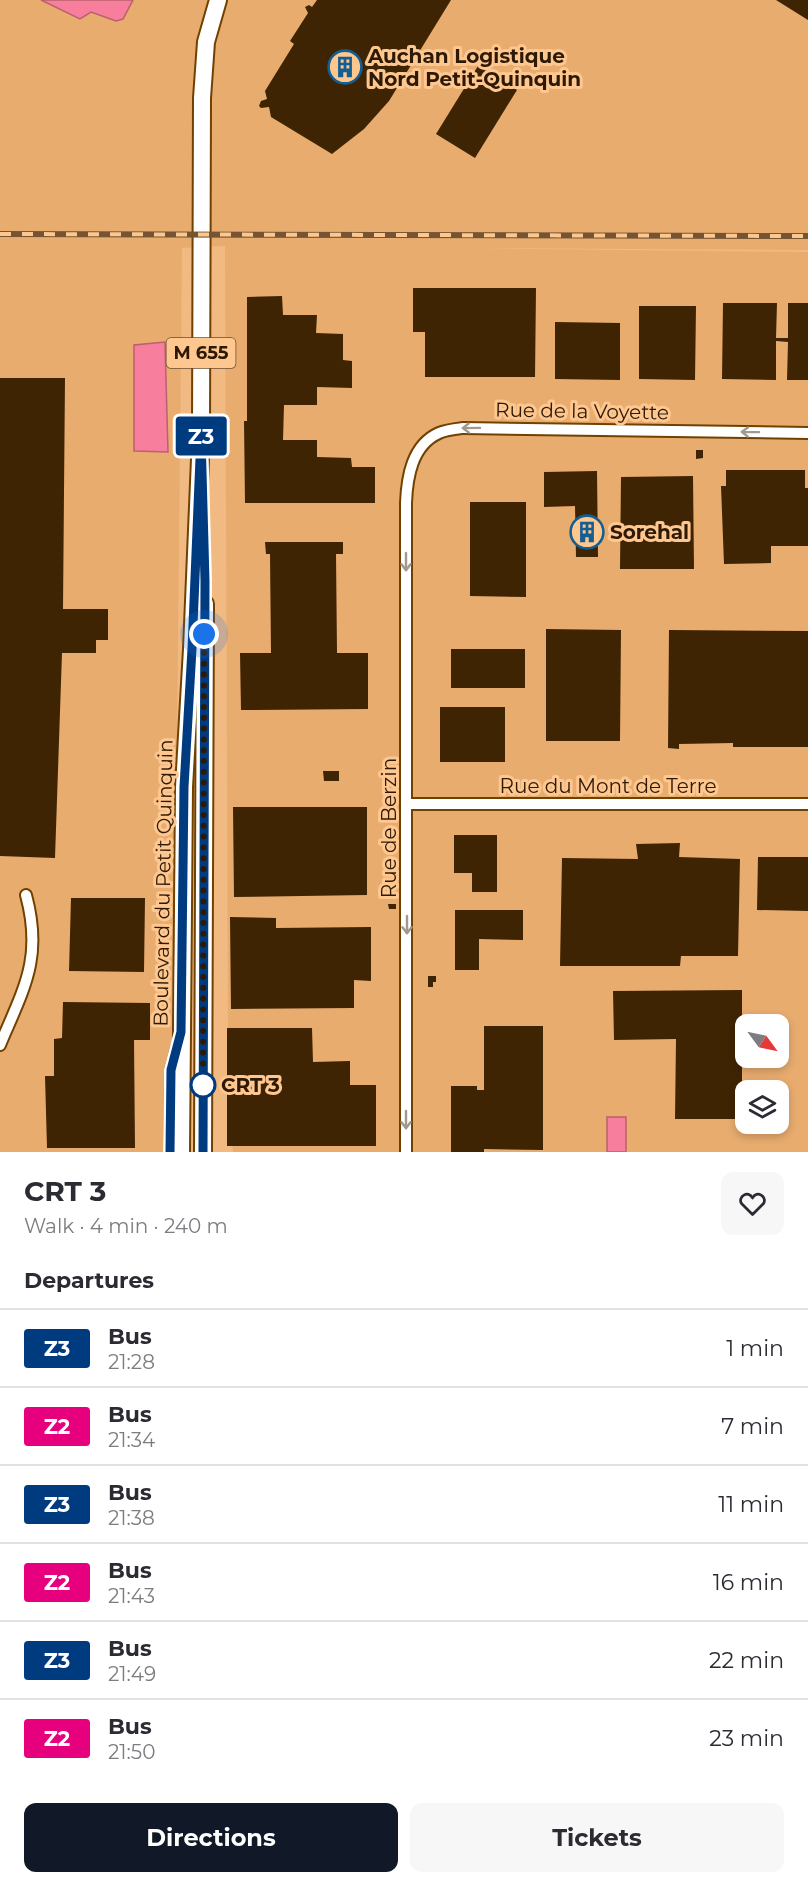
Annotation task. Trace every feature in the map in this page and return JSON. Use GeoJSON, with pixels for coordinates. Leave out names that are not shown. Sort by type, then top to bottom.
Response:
{"type":"FeatureCollection","features":[{"type":"Feature","properties":{"kind":"main road","name":"Boulevard du Petit Quinquin"},"geometry":{"type":"LineString","coordinates":[[205,1152],[203,1135],[205,581],[201,435],[202,98],[206,42],[218,0]]}},
{"type":"Feature","properties":{"kind":"main road","name":"Boulevard du Petit Quinquin"},"geometry":{"type":"LineString","coordinates":[[202,98],[216,34],[229,0]]}},
{"type":"Feature","properties":{"kind":"main road","name":"Boulevard du Petit Quinquin"},"geometry":{"type":"LineString","coordinates":[[181,1152],[184,787],[201,435]]}},
{"type":"Feature","properties":{"kind":"street","name":"Rue de la Voyette"},"geometry":{"type":"LineString","coordinates":[[406,503],[410,470],[416,454],[427,440],[440,432],[463,428],[808,433]]}},
{"type":"Feature","properties":{"kind":"street","name":"Rue de Berzin"},"geometry":{"type":"LineString","coordinates":[[406,503],[406,1152]]}},
{"type":"Feature","properties":{"kind":"street","name":"Rue du Mont de Terre"},"geometry":{"type":"LineString","coordinates":[[407,804],[808,804]]}},
{"type":"Feature","properties":{"kind":"street"},"geometry":{"type":"LineString","coordinates":[[0,1045],[31,965],[33,932],[26,895]]}},
{"type":"Feature","properties":{"kind":"street"},"geometry":{"type":"LineString","coordinates":[[170,1152],[171,1070],[181,1032]]}},
{"type":"Feature","properties":{"kind":"shaded area"},"geometry":{"type":"Polygon","coordinates":[[[0,0],[808,0],[808,250],[440,248],[808,252],[808,1152],[233,1152],[228,1033],[225,246],[182,248],[173,1152],[0,1152],[0,0]]]}},
{"type":"Feature","properties":{"kind":"shaded area"},"geometry":{"type":"Polygon","coordinates":[[[41,0],[133,0],[123,19],[116,21],[91,12],[80,19],[41,0]]]}},
{"type":"Feature","properties":{"kind":"shaded area"},"geometry":{"type":"Polygon","coordinates":[[[165,342],[168,452],[134,451],[134,345],[165,342]]]}},
{"type":"Feature","properties":{"kind":"shaded area"},"geometry":{"type":"Polygon","coordinates":[[[607,1117],[626,1117],[626,1152],[607,1152],[607,1117]]]}},
{"type":"Feature","properties":{"kind":"building","name":"Auchan Logistique Nord Petit-Quinquin"},"geometry":{"type":"Polygon","coordinates":[[[317,0],[451,0],[389,101],[364,129],[332,154],[271,117],[269,107],[259,106],[261,101],[267,99],[265,91],[294,44],[290,41],[308,13],[305,7],[309,5],[312,7],[317,0]]]}},
{"type":"Feature","properties":{"kind":"building"},"geometry":{"type":"Polygon","coordinates":[[[776,0],[808,0],[808,20],[776,0]]]}},
{"type":"Feature","properties":{"kind":"building"},"geometry":{"type":"Polygon","coordinates":[[[478,66],[517,90],[475,158],[436,134],[478,66]]]}},
{"type":"Feature","properties":{"kind":"building"},"geometry":{"type":"Polygon","coordinates":[[[413,288],[536,288],[535,377],[425,377],[425,332],[413,332],[413,288]]]}},
{"type":"Feature","properties":{"kind":"building"},"geometry":{"type":"Polygon","coordinates":[[[282,296],[283,315],[317,315],[316,333],[343,334],[343,360],[352,361],[352,388],[317,387],[317,405],[284,405],[283,440],[317,440],[317,457],[351,458],[352,467],[375,467],[375,503],[245,503],[247,297],[282,296]]]}},
{"type":"Feature","properties":{"kind":"building"},"geometry":{"type":"Polygon","coordinates":[[[723,303],[777,303],[776,338],[788,338],[788,303],[808,303],[808,380],[787,380],[788,342],[776,341],[776,380],[722,379],[723,303]]]}},
{"type":"Feature","properties":{"kind":"building"},"geometry":{"type":"Polygon","coordinates":[[[639,306],[696,306],[695,380],[639,379],[639,306]]]}},
{"type":"Feature","properties":{"kind":"building"},"geometry":{"type":"Polygon","coordinates":[[[555,322],[620,323],[620,380],[555,379],[555,322]]]}},
{"type":"Feature","properties":{"kind":"building"},"geometry":{"type":"Polygon","coordinates":[[[0,378],[65,378],[63,609],[108,609],[108,640],[96,640],[96,653],[62,653],[55,858],[0,856],[0,378]]]}},
{"type":"Feature","properties":{"kind":"building"},"geometry":{"type":"Polygon","coordinates":[[[696,450],[703,450],[703,458],[696,459],[696,450]]]}},
{"type":"Feature","properties":{"kind":"building"},"geometry":{"type":"Polygon","coordinates":[[[726,470],[805,470],[805,488],[808,488],[808,546],[771,546],[771,563],[724,564],[721,486],[726,486],[726,470]]]}},
{"type":"Feature","properties":{"kind":"building","name":"Sorehal"},"geometry":{"type":"Polygon","coordinates":[[[597,471],[598,557],[576,557],[575,506],[544,507],[544,472],[597,471]]]}},
{"type":"Feature","properties":{"kind":"building"},"geometry":{"type":"Polygon","coordinates":[[[693,476],[694,569],[620,569],[621,477],[693,476]]]}},
{"type":"Feature","properties":{"kind":"building"},"geometry":{"type":"Polygon","coordinates":[[[470,502],[526,502],[526,597],[470,596],[470,502]]]}},
{"type":"Feature","properties":{"kind":"building"},"geometry":{"type":"Polygon","coordinates":[[[265,542],[343,542],[343,554],[336,554],[337,653],[368,653],[368,709],[241,710],[240,653],[271,653],[270,554],[266,554],[265,542]]]}},
{"type":"Feature","properties":{"kind":"building"},"geometry":{"type":"Polygon","coordinates":[[[546,629],[621,630],[620,741],[546,741],[546,629]]]}},
{"type":"Feature","properties":{"kind":"building"},"geometry":{"type":"Polygon","coordinates":[[[669,630],[808,631],[808,747],[733,747],[733,743],[679,744],[679,749],[668,748],[669,630]]]}},
{"type":"Feature","properties":{"kind":"building"},"geometry":{"type":"Polygon","coordinates":[[[451,649],[525,649],[525,688],[451,688],[451,649]]]}},
{"type":"Feature","properties":{"kind":"building"},"geometry":{"type":"Polygon","coordinates":[[[440,707],[505,707],[505,762],[440,762],[440,707]]]}},
{"type":"Feature","properties":{"kind":"building"},"geometry":{"type":"Polygon","coordinates":[[[323,771],[339,771],[339,781],[324,781],[323,771]]]}},
{"type":"Feature","properties":{"kind":"building"},"geometry":{"type":"Polygon","coordinates":[[[233,807],[367,807],[367,895],[234,897],[233,807]]]}},
{"type":"Feature","properties":{"kind":"building"},"geometry":{"type":"Polygon","coordinates":[[[454,835],[497,835],[497,892],[472,892],[472,873],[454,873],[454,835]]]}},
{"type":"Feature","properties":{"kind":"building"},"geometry":{"type":"Polygon","coordinates":[[[680,843],[679,857],[740,859],[738,956],[681,956],[680,966],[560,966],[562,858],[638,859],[636,844],[680,843]]]}},
{"type":"Feature","properties":{"kind":"building"},"geometry":{"type":"Polygon","coordinates":[[[758,857],[808,857],[808,911],[757,910],[758,857]]]}},
{"type":"Feature","properties":{"kind":"building"},"geometry":{"type":"Polygon","coordinates":[[[71,898],[145,898],[144,972],[69,971],[71,898]]]}},
{"type":"Feature","properties":{"kind":"building"},"geometry":{"type":"Polygon","coordinates":[[[388,904],[396,904],[396,909],[389,909],[388,904]]]}},
{"type":"Feature","properties":{"kind":"building"},"geometry":{"type":"Polygon","coordinates":[[[455,910],[523,910],[523,940],[479,939],[479,970],[455,970],[455,910]]]}},
{"type":"Feature","properties":{"kind":"building"},"geometry":{"type":"Polygon","coordinates":[[[230,917],[276,918],[276,928],[371,927],[371,981],[354,980],[354,1008],[231,1009],[230,917]]]}},
{"type":"Feature","properties":{"kind":"building"},"geometry":{"type":"Polygon","coordinates":[[[428,976],[436,976],[433,987],[428,987],[428,976]]]}},
{"type":"Feature","properties":{"kind":"building"},"geometry":{"type":"Polygon","coordinates":[[[742,990],[742,1014],[735,1014],[735,1068],[742,1068],[742,1080],[735,1080],[735,1119],[675,1119],[676,1039],[614,1040],[613,991],[742,990]]]}},
{"type":"Feature","properties":{"kind":"building"},"geometry":{"type":"Polygon","coordinates":[[[63,1002],[150,1003],[150,1040],[134,1040],[135,1148],[47,1148],[45,1076],[54,1076],[54,1039],[62,1038],[63,1002]]]}},
{"type":"Feature","properties":{"kind":"building"},"geometry":{"type":"Polygon","coordinates":[[[484,1026],[543,1026],[543,1150],[484,1149],[484,1152],[451,1152],[451,1086],[477,1086],[477,1090],[484,1090],[484,1026]]]}},
{"type":"Feature","properties":{"kind":"building"},"geometry":{"type":"Polygon","coordinates":[[[227,1028],[312,1028],[313,1062],[350,1061],[350,1085],[376,1085],[376,1146],[227,1146],[227,1028]]]}},
{"type":"Feature","properties":{"kind":"railway"},"geometry":{"type":"LineString","coordinates":[[0,234],[808,236]]}},
{"type":"Feature","properties":{"kind":"bus line","name":"Z3"},"geometry":{"type":"LineString","coordinates":[[170,1152],[171,1070],[181,1032],[182,844],[201,435],[205,581],[203,1152]]}},
{"type":"Feature","properties":{"kind":"place","name":"Auchan Logistique Nord Petit-Quinquin"},"geometry":{"type":"Point","coordinates":[345,67]}},
{"type":"Feature","properties":{"kind":"place","name":"Sorehal"},"geometry":{"type":"Point","coordinates":[587,532]}},
{"type":"Feature","properties":{"kind":"place","name":"CRT 3"},"geometry":{"type":"Point","coordinates":[203,1085]}},
{"type":"Feature","properties":{"kind":"route"},"geometry":{"type":"LineString","coordinates":[[203,1085],[204,634]]}}]}
